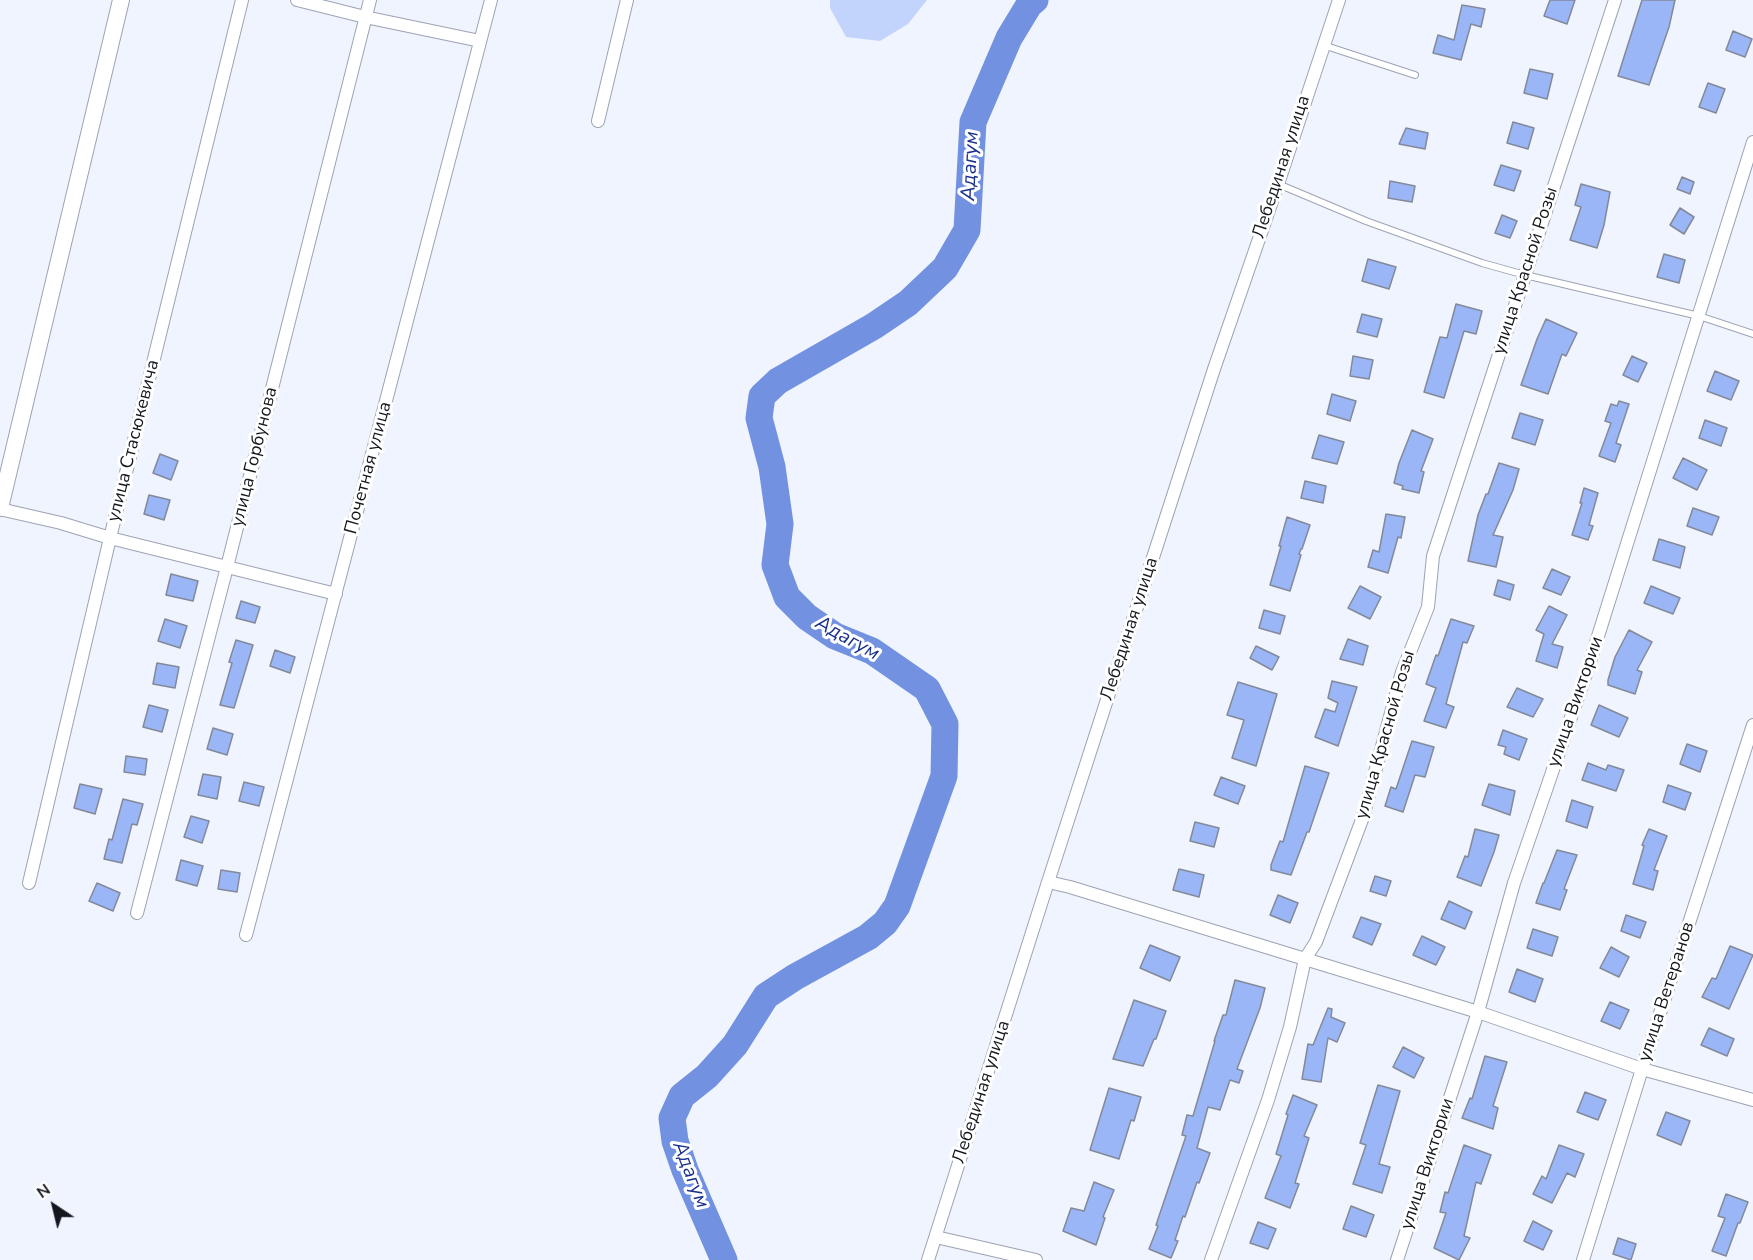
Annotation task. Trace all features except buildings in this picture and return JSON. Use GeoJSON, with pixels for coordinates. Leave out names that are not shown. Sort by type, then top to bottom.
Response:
{"type":"FeatureCollection","features":[{"type":"Feature","properties":{"kind":"main road"},"geometry":{"type":"LineString","coordinates":[[0,509],[121,0]]}},
{"type":"Feature","properties":{"kind":"street","name":"улица Стасюкевича"},"geometry":{"type":"LineString","coordinates":[[29,883],[110,538],[242,0]]}},
{"type":"Feature","properties":{"kind":"street"},"geometry":{"type":"LineString","coordinates":[[297,0],[480,41]]}},
{"type":"Feature","properties":{"kind":"street","name":"улица Горбунова"},"geometry":{"type":"LineString","coordinates":[[137,913],[370,0]]}},
{"type":"Feature","properties":{"kind":"street","name":"Почетная улица"},"geometry":{"type":"LineString","coordinates":[[246,935],[490,0]]}},
{"type":"Feature","properties":{"kind":"street"},"geometry":{"type":"LineString","coordinates":[[598,122],[627,0]]}},
{"type":"Feature","properties":{"kind":"street","name":"Лебединая улица"},"geometry":{"type":"LineString","coordinates":[[928,1260],[1214,369],[1338,0]]}},
{"type":"Feature","properties":{"kind":"street","name":"улица Красной Розы"},"geometry":{"type":"LineString","coordinates":[[1211,1260],[1268,1100],[1290,1026],[1305,959],[1316,942],[1363,817],[1402,672],[1428,607],[1433,556],[1615,0]]}},
{"type":"Feature","properties":{"kind":"street","name":"улица Виктории"},"geometry":{"type":"LineString","coordinates":[[1397,1260],[1478,1012],[1514,883],[1589,665],[1753,142]]}},
{"type":"Feature","properties":{"kind":"street"},"geometry":{"type":"LineString","coordinates":[[0,509],[336,594]]}},
{"type":"Feature","properties":{"kind":"street","name":"улица Ветеранов"},"geometry":{"type":"LineString","coordinates":[[1583,1260],[1753,725]]}},
{"type":"Feature","properties":{"kind":"street"},"geometry":{"type":"LineString","coordinates":[[1048,882],[1478,1012],[1642,1069],[1753,1100]]}},
{"type":"Feature","properties":{"kind":"street"},"geometry":{"type":"LineString","coordinates":[[936,1237],[1036,1260]]}},
{"type":"Feature","properties":{"kind":"lane"},"geometry":{"type":"LineString","coordinates":[[1323,44],[1415,75]]}},
{"type":"Feature","properties":{"kind":"lane"},"geometry":{"type":"LineString","coordinates":[[1278,184],[1377,225],[1482,263],[1698,316],[1753,334]]}},
{"type":"Feature","properties":{"kind":"shaded area"},"geometry":{"type":"Polygon","coordinates":[[[830,0],[927,0],[908,24],[880,41],[846,37],[830,8],[830,0]]]}},
{"type":"Feature","properties":{"kind":"waterway","name":"Адагум"},"geometry":{"type":"LineString","coordinates":[[724,1260],[685,1170],[675,1141],[672,1118],[682,1096],[707,1076],[735,1045],[766,996],[795,977],[868,937],[885,923],[897,906],[944,776],[945,724],[927,689],[872,651],[835,636],[807,617],[787,597],[775,565],[780,524],[772,467],[759,418],[762,396],[778,381],[874,326],[908,303],[945,268],[967,230],[973,122],[1009,38],[1029,5],[1035,0]]}}]}
